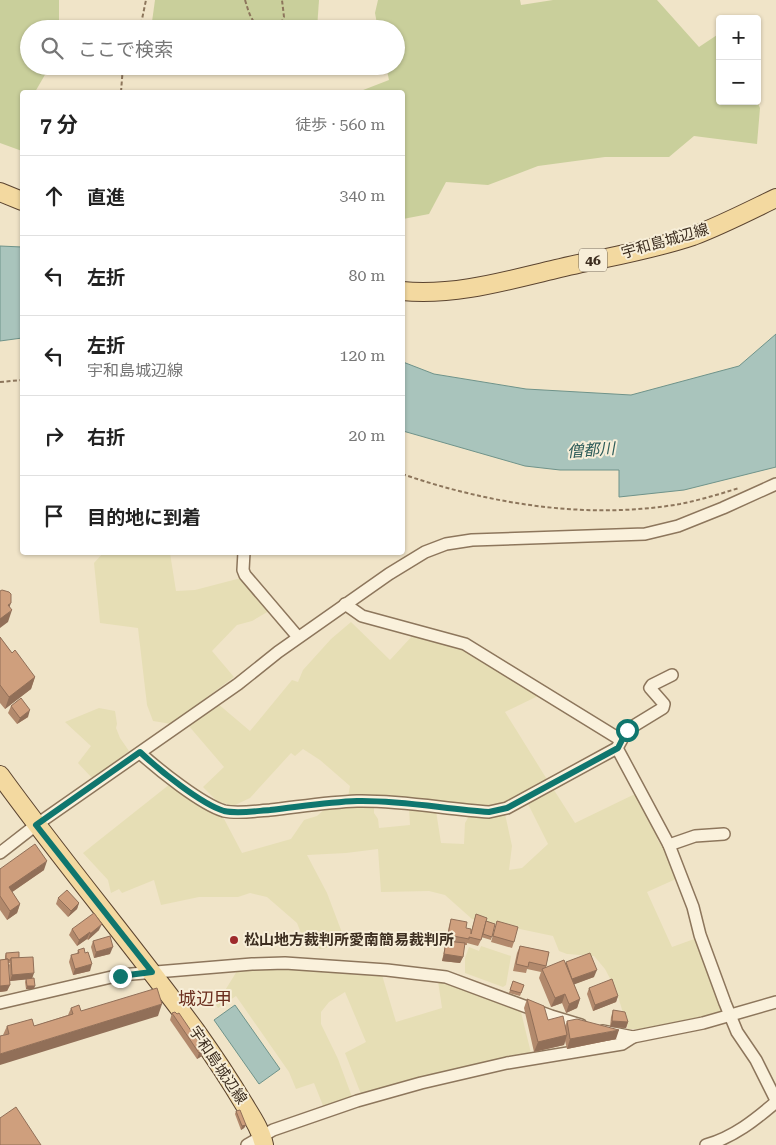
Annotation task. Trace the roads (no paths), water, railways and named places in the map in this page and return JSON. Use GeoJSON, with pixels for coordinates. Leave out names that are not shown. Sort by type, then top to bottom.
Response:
{"type":"FeatureCollection","features":[{"type":"Feature","properties":{"kind":"main road"},"geometry":{"type":"LineString","coordinates":[[0,192],[20,200]]}},
{"type":"Feature","properties":{"kind":"main road","name":"宇和島城辺線"},"geometry":{"type":"LineString","coordinates":[[405,291],[450,291],[483,286],[659,246],[692,236],[776,198]]}},
{"type":"Feature","properties":{"kind":"main road","name":"宇和島城辺線"},"geometry":{"type":"LineString","coordinates":[[0,774],[36,825],[152,972],[219,1064],[258,1142]]}},
{"type":"Feature","properties":{"kind":"street"},"geometry":{"type":"LineString","coordinates":[[0,853],[36,825],[238,684],[298,637],[389,574],[425,552],[446,544],[482,540],[645,534],[678,526],[776,484]]}},
{"type":"Feature","properties":{"kind":"street"},"geometry":{"type":"LineString","coordinates":[[244,555],[243,570],[245,575],[298,637]]}},
{"type":"Feature","properties":{"kind":"street"},"geometry":{"type":"LineString","coordinates":[[345,604],[362,616],[465,644],[620,744],[669,845],[693,907],[700,935],[737,1032],[756,1060],[776,1101],[750,1125],[717,1142],[706,1145]]}},
{"type":"Feature","properties":{"kind":"street"},"geometry":{"type":"LineString","coordinates":[[140,752],[152,764],[198,798],[226,811],[255,811],[354,801],[377,801],[489,812],[507,808],[620,744],[627,730],[663,708],[664,704],[650,688],[652,685],[672,675]]}},
{"type":"Feature","properties":{"kind":"street"},"geometry":{"type":"LineString","coordinates":[[669,845],[695,836],[724,834]]}},
{"type":"Feature","properties":{"kind":"street"},"geometry":{"type":"LineString","coordinates":[[0,1003],[120,976],[285,963],[422,973],[446,978],[560,1018],[608,1033],[633,1037],[703,1023],[776,1002]]}},
{"type":"Feature","properties":{"kind":"street"},"geometry":{"type":"LineString","coordinates":[[258,1142],[273,1130],[357,1101],[421,1083],[507,1064],[622,1044],[633,1037]]}},
{"type":"Feature","properties":{"kind":"water"},"geometry":{"type":"Polygon","coordinates":[[[0,246],[20,247],[20,338],[0,341],[0,246]]]}},
{"type":"Feature","properties":{"kind":"water","name":"僧都川"},"geometry":{"type":"Polygon","coordinates":[[[776,334],[776,467],[684,490],[619,497],[619,470],[560,470],[525,466],[405,432],[405,363],[434,374],[526,389],[631,395],[739,366],[776,334]]]}},
{"type":"Feature","properties":{"kind":"water"},"geometry":{"type":"Polygon","coordinates":[[[235,1005],[280,1069],[259,1084],[214,1020],[235,1005]]]}},
{"type":"Feature","properties":{"kind":"place","name":"松山地方裁判所愛南簡易裁判所"},"geometry":{"type":"Point","coordinates":[234,940]}},
{"type":"Feature","properties":{"kind":"district","name":"城辺甲"},"geometry":{"type":"Point","coordinates":[205,998]}}]}
